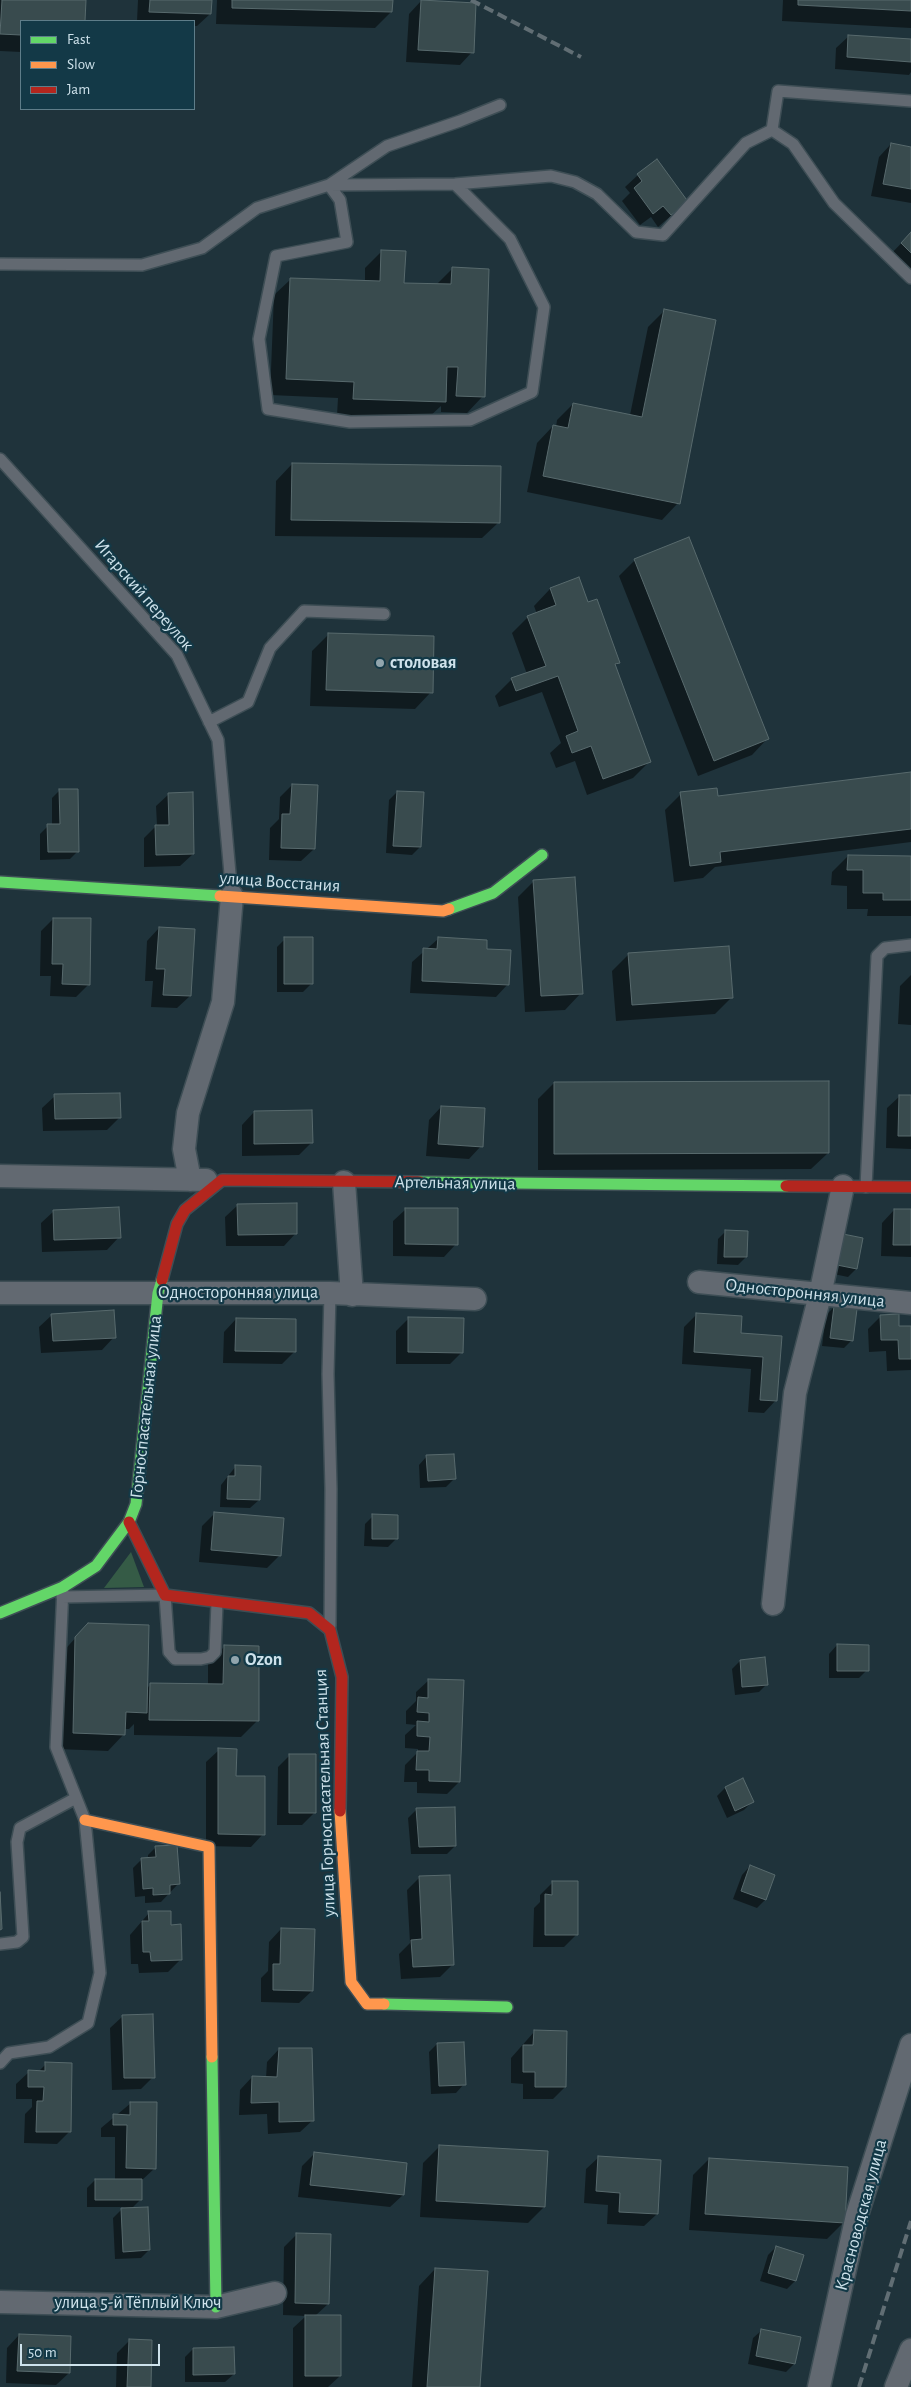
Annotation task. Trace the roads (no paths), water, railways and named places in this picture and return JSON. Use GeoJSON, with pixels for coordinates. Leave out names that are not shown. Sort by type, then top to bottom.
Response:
{"type":"FeatureCollection","features":[{"type":"Feature","properties":{"kind":"street","name":"улица Восстания"},"geometry":{"type":"LineString","coordinates":[[0,882],[443,911],[493,892],[542,854]]}},
{"type":"Feature","properties":{"kind":"street"},"geometry":{"type":"LineString","coordinates":[[190,1180],[184,1149],[188,1112],[223,1002],[232,896]]}},
{"type":"Feature","properties":{"kind":"street","name":"Артельная улица"},"geometry":{"type":"LineString","coordinates":[[0,1176],[344,1182],[911,1187]]}},
{"type":"Feature","properties":{"kind":"street","name":"Горноспасательная улица"},"geometry":{"type":"LineString","coordinates":[[0,1613],[62,1592],[96,1566],[129,1522],[136,1504],[158,1293],[177,1224],[185,1210],[199,1196],[222,1180]]}},
{"type":"Feature","properties":{"kind":"street"},"geometry":{"type":"LineString","coordinates":[[341,1294],[344,1182]]}},
{"type":"Feature","properties":{"kind":"street"},"geometry":{"type":"LineString","coordinates":[[773,1604],[795,1393],[820,1295],[843,1186]]}},
{"type":"Feature","properties":{"kind":"street","name":"Односторонняя улица"},"geometry":{"type":"LineString","coordinates":[[699,1282],[911,1303]]}},
{"type":"Feature","properties":{"kind":"street","name":"Односторонняя улица"},"geometry":{"type":"LineString","coordinates":[[0,1292],[341,1294],[475,1299]]}},
{"type":"Feature","properties":{"kind":"street"},"geometry":{"type":"LineString","coordinates":[[129,1522],[165,1596],[309,1613],[330,1630]]}},
{"type":"Feature","properties":{"kind":"street","name":"улица Горноспасательная Станция"},"geometry":{"type":"LineString","coordinates":[[330,1630],[342,1677],[339,1790],[351,1982],[367,2004],[507,2007]]}},
{"type":"Feature","properties":{"kind":"street"},"geometry":{"type":"LineString","coordinates":[[85,1820],[209,1847],[216,2308]]}},
{"type":"Feature","properties":{"kind":"street","name":"Красноводская улица"},"geometry":{"type":"LineString","coordinates":[[819,2387],[858,2215],[911,2045]]}},
{"type":"Feature","properties":{"kind":"street","name":"улица 5-й Тёплый Ключ"},"geometry":{"type":"LineString","coordinates":[[0,2302],[216,2308],[275,2293]]}},
{"type":"Feature","properties":{"kind":"street"},"geometry":{"type":"LineString","coordinates":[[896,2387],[911,2350]]}},
{"type":"Feature","properties":{"kind":"lane"},"geometry":{"type":"LineString","coordinates":[[772,130],[778,91],[911,101]]}},
{"type":"Feature","properties":{"kind":"lane"},"geometry":{"type":"LineString","coordinates":[[0,264],[142,265],[202,248],[257,208],[329,185],[387,146],[500,105]]}},
{"type":"Feature","properties":{"kind":"lane"},"geometry":{"type":"LineString","coordinates":[[329,185],[455,184],[551,176],[575,182],[597,194],[636,232],[663,235],[746,142],[772,130]]}},
{"type":"Feature","properties":{"kind":"lane"},"geometry":{"type":"LineString","coordinates":[[772,130],[793,144],[834,203],[911,278]]}},
{"type":"Feature","properties":{"kind":"lane"},"geometry":{"type":"LineString","coordinates":[[329,185],[340,200],[347,242],[276,256],[259,339],[268,408],[350,422],[470,420],[532,392],[544,307],[510,239],[455,184]]}},
{"type":"Feature","properties":{"kind":"lane","name":"Игарский переулок"},"geometry":{"type":"LineString","coordinates":[[0,459],[177,655],[218,740],[232,896]]}},
{"type":"Feature","properties":{"kind":"lane"},"geometry":{"type":"LineString","coordinates":[[209,722],[248,702],[270,648],[304,611],[384,614]]}},
{"type":"Feature","properties":{"kind":"lane"},"geometry":{"type":"LineString","coordinates":[[866,1186],[877,956],[885,948],[911,945]]}},
{"type":"Feature","properties":{"kind":"lane"},"geometry":{"type":"LineString","coordinates":[[330,1630],[331,1489],[328,1374],[341,1294]]}},
{"type":"Feature","properties":{"kind":"lane"},"geometry":{"type":"LineString","coordinates":[[0,2063],[9,2053],[49,2047],[88,2023],[100,1973],[85,1820],[56,1747],[62,1592],[165,1596],[169,1652],[175,1659],[201,1659],[210,1657],[215,1652],[216,1603]]}},
{"type":"Feature","properties":{"kind":"lane"},"geometry":{"type":"LineString","coordinates":[[0,1944],[17,1942],[23,1937],[17,1842],[20,1828],[76,1798]]}},
{"type":"Feature","properties":{"kind":"railway"},"geometry":{"type":"LineString","coordinates":[[471,0],[581,57]]}},
{"type":"Feature","properties":{"kind":"railway"},"geometry":{"type":"LineString","coordinates":[[859,2387],[911,2221]]}},
{"type":"Feature","properties":{"kind":"place","name":"столовая"},"geometry":{"type":"Point","coordinates":[380,663]}},
{"type":"Feature","properties":{"kind":"place","name":"Ozon"},"geometry":{"type":"Point","coordinates":[235,1660]}}]}
